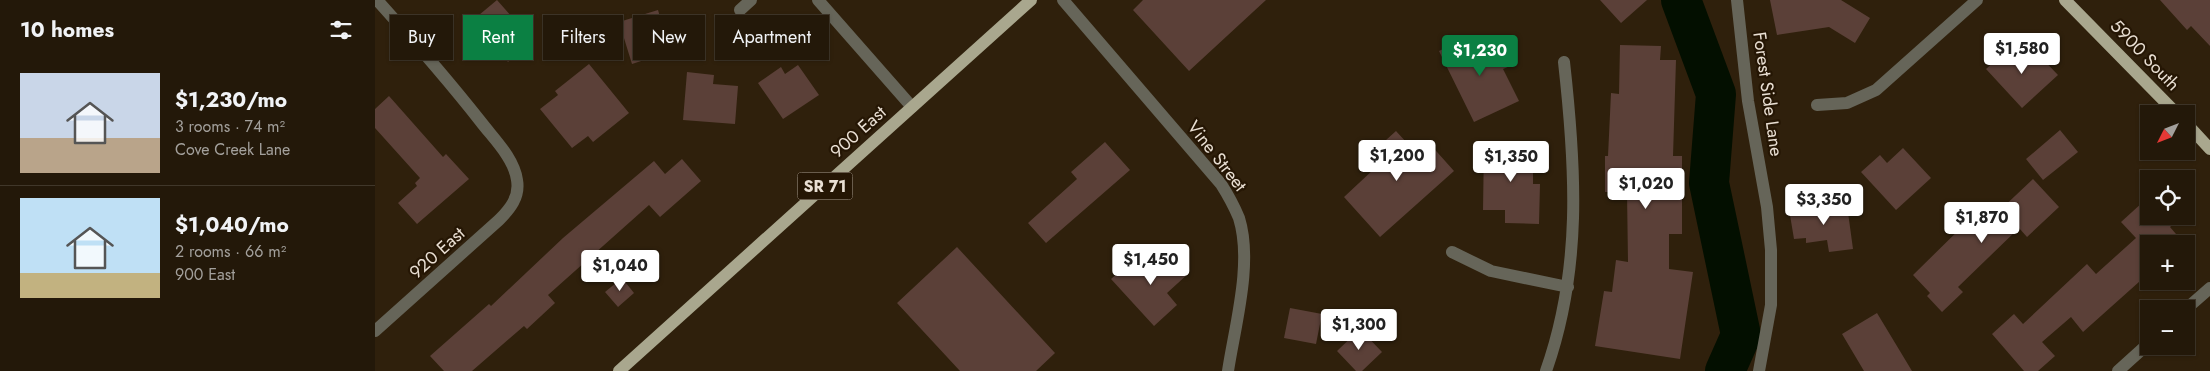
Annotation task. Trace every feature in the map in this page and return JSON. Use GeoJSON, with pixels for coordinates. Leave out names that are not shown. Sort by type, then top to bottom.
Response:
{"type":"FeatureCollection","features":[{"type":"Feature","properties":{"kind":"main road","name":"900 East"},"geometry":{"type":"LineString","coordinates":[[619,371],[1031,0]]}},
{"type":"Feature","properties":{"kind":"main road","name":"5900 South"},"geometry":{"type":"LineString","coordinates":[[2065,0],[2168,105]]}},
{"type":"Feature","properties":{"kind":"main road"},"geometry":{"type":"LineString","coordinates":[[2195,133],[2210,149]]}},
{"type":"Feature","properties":{"kind":"street","name":"920 East"},"geometry":{"type":"LineString","coordinates":[[375,331],[499,220],[510,209],[517,196],[517,181],[512,164],[440,69],[377,0]]}},
{"type":"Feature","properties":{"kind":"street"},"geometry":{"type":"LineString","coordinates":[[740,10],[751,0]]}},
{"type":"Feature","properties":{"kind":"street"},"geometry":{"type":"LineString","coordinates":[[817,0],[911,107]]}},
{"type":"Feature","properties":{"kind":"street","name":"Vine Street"},"geometry":{"type":"LineString","coordinates":[[1063,0],[1221,184],[1231,201],[1239,219],[1243,238],[1244,264],[1228,371]]}},
{"type":"Feature","properties":{"kind":"street","name":"Forest Side Lane"},"geometry":{"type":"LineString","coordinates":[[1737,0],[1748,102],[1767,207],[1771,250],[1771,305],[1759,371]]}},
{"type":"Feature","properties":{"kind":"street"},"geometry":{"type":"LineString","coordinates":[[1817,105],[1847,103],[1876,90],[1977,0]]}},
{"type":"Feature","properties":{"kind":"street"},"geometry":{"type":"LineString","coordinates":[[1546,371],[1568,287],[1573,247],[1574,179],[1564,62]]}},
{"type":"Feature","properties":{"kind":"street"},"geometry":{"type":"LineString","coordinates":[[1452,252],[1491,271],[1568,287]]}},
{"type":"Feature","properties":{"kind":"street"},"geometry":{"type":"LineString","coordinates":[[2195,301],[2210,288]]}},
{"type":"Feature","properties":{"kind":"street"},"geometry":{"type":"LineString","coordinates":[[2118,371],[2140,351]]}},
{"type":"Feature","properties":{"kind":"building"},"geometry":{"type":"Polygon","coordinates":[[[497,0],[510,15],[479,15],[497,0]]]}},
{"type":"Feature","properties":{"kind":"building"},"geometry":{"type":"Polygon","coordinates":[[[1143,0],[1266,0],[1189,71],[1133,10],[1143,0]]]}},
{"type":"Feature","properties":{"kind":"building"},"geometry":{"type":"Polygon","coordinates":[[[1600,0],[1647,0],[1621,23],[1600,0]]]}},
{"type":"Feature","properties":{"kind":"building"},"geometry":{"type":"Polygon","coordinates":[[[1770,0],[1841,0],[1870,18],[1855,43],[1829,27],[1777,35],[1770,0]]]}},
{"type":"Feature","properties":{"kind":"building"},"geometry":{"type":"Polygon","coordinates":[[[2160,0],[2210,0],[2210,46],[2191,26],[2187,30],[2160,0]]]}},
{"type":"Feature","properties":{"kind":"building"},"geometry":{"type":"Polygon","coordinates":[[[658,10],[659,15],[642,15],[658,10]]]}},
{"type":"Feature","properties":{"kind":"building"},"geometry":{"type":"Polygon","coordinates":[[[633,18],[633,60],[644,60],[632,64],[623,35],[623,21],[633,18]]]}},
{"type":"Feature","properties":{"kind":"building"},"geometry":{"type":"Polygon","coordinates":[[[1473,35],[1479,49],[1497,40],[1510,66],[1503,69],[1519,101],[1474,122],[1439,51],[1473,35]]]}},
{"type":"Feature","properties":{"kind":"building"},"geometry":{"type":"Polygon","coordinates":[[[1620,45],[1661,46],[1660,60],[1676,60],[1673,156],[1682,156],[1682,234],[1669,234],[1669,269],[1693,272],[1680,359],[1595,346],[1604,291],[1612,292],[1616,260],[1628,262],[1627,192],[1605,192],[1605,156],[1608,156],[1611,93],[1619,94],[1620,45]]]}},
{"type":"Feature","properties":{"kind":"building"},"geometry":{"type":"Polygon","coordinates":[[[2030,46],[2058,75],[2022,108],[1986,69],[2009,48],[2018,57],[2030,46]]]}},
{"type":"Feature","properties":{"kind":"building"},"geometry":{"type":"Polygon","coordinates":[[[589,64],[629,113],[593,142],[588,136],[572,148],[540,109],[558,95],[555,91],[589,64]]]}},
{"type":"Feature","properties":{"kind":"building"},"geometry":{"type":"Polygon","coordinates":[[[798,65],[819,95],[783,119],[758,83],[781,67],[785,74],[798,65]]]}},
{"type":"Feature","properties":{"kind":"building"},"geometry":{"type":"Polygon","coordinates":[[[687,72],[714,75],[713,84],[738,86],[735,124],[683,120],[687,72]]]}},
{"type":"Feature","properties":{"kind":"building"},"geometry":{"type":"Polygon","coordinates":[[[389,96],[443,157],[446,154],[469,179],[417,224],[398,203],[417,186],[415,183],[420,178],[375,128],[375,109],[389,96]]]}},
{"type":"Feature","properties":{"kind":"building"},"geometry":{"type":"Polygon","coordinates":[[[2060,130],[2078,152],[2043,180],[2026,159],[2060,130]]]}},
{"type":"Feature","properties":{"kind":"building"},"geometry":{"type":"Polygon","coordinates":[[[1396,131],[1407,143],[1429,143],[1454,171],[1380,237],[1344,197],[1374,169],[1365,159],[1396,131]]]}},
{"type":"Feature","properties":{"kind":"building"},"geometry":{"type":"Polygon","coordinates":[[[1105,142],[1130,170],[1046,243],[1028,223],[1077,179],[1071,172],[1105,142]]]}},
{"type":"Feature","properties":{"kind":"building"},"geometry":{"type":"Polygon","coordinates":[[[1484,144],[1533,146],[1533,184],[1540,184],[1539,224],[1505,223],[1505,210],[1483,210],[1484,144]]]}},
{"type":"Feature","properties":{"kind":"building"},"geometry":{"type":"Polygon","coordinates":[[[1903,148],[1931,178],[1896,210],[1861,172],[1880,155],[1887,163],[1903,148]]]}},
{"type":"Feature","properties":{"kind":"building"},"geometry":{"type":"Polygon","coordinates":[[[682,159],[701,181],[660,217],[649,205],[548,295],[555,303],[527,329],[524,326],[472,371],[444,371],[430,356],[489,304],[491,306],[563,238],[654,161],[665,174],[682,159]]]}},
{"type":"Feature","properties":{"kind":"building"},"geometry":{"type":"Polygon","coordinates":[[[2033,179],[2059,207],[2027,237],[2019,228],[1958,287],[1963,292],[1942,312],[1927,296],[1930,293],[1913,275],[1970,219],[1980,229],[2033,179]]]}},
{"type":"Feature","properties":{"kind":"building"},"geometry":{"type":"Polygon","coordinates":[[[1824,199],[1825,208],[1847,205],[1853,249],[1829,252],[1827,240],[1806,243],[1806,238],[1794,239],[1790,215],[1807,212],[1805,202],[1824,199]]]}},
{"type":"Feature","properties":{"kind":"building"},"geometry":{"type":"Polygon","coordinates":[[[2140,205],[2140,225],[2172,225],[2170,227],[2176,234],[2140,235],[2140,281],[2083,332],[2071,317],[2042,342],[2055,356],[2038,371],[2024,371],[1992,334],[2014,314],[2023,324],[2087,264],[2096,274],[2136,238],[2121,222],[2140,205]]]}},
{"type":"Feature","properties":{"kind":"building"},"geometry":{"type":"Polygon","coordinates":[[[957,247],[1055,353],[1036,371],[960,371],[897,303],[957,247]]]}},
{"type":"Feature","properties":{"kind":"building"},"geometry":{"type":"Polygon","coordinates":[[[1170,252],[1189,273],[1167,293],[1177,305],[1154,326],[1111,279],[1135,258],[1147,272],[1170,252]]]}},
{"type":"Feature","properties":{"kind":"building"},"geometry":{"type":"Polygon","coordinates":[[[622,278],[634,293],[618,307],[605,292],[622,278]]]}},
{"type":"Feature","properties":{"kind":"building"},"geometry":{"type":"Polygon","coordinates":[[[1290,308],[1322,314],[1316,344],[1284,338],[1290,308]]]}},
{"type":"Feature","properties":{"kind":"building"},"geometry":{"type":"Polygon","coordinates":[[[1877,313],[1912,371],[1864,371],[1842,334],[1877,313]]]}},
{"type":"Feature","properties":{"kind":"building"},"geometry":{"type":"Polygon","coordinates":[[[1360,329],[1382,352],[1362,371],[1356,371],[1337,351],[1360,329]]]}},
{"type":"Feature","properties":{"kind":"waterway"},"geometry":{"type":"LineString","coordinates":[[1681,0],[1716,94],[1709,183],[1741,335],[1725,371]]}}]}
